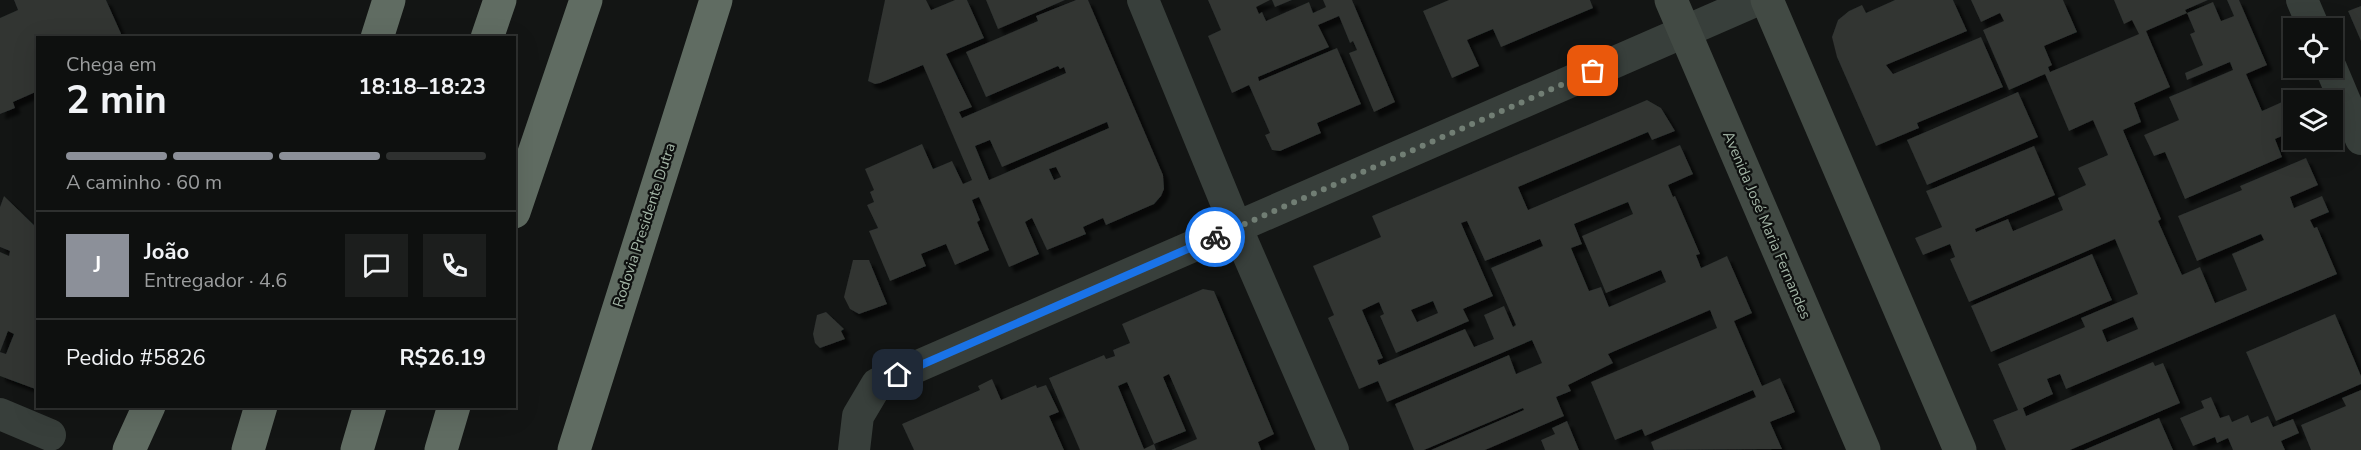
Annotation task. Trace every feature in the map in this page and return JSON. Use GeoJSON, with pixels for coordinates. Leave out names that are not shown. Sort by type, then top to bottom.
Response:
{"type":"FeatureCollection","features":[{"type":"Feature","properties":{"kind":"highway"},"geometry":{"type":"LineString","coordinates":[[488,36],[500,0]]}},
{"type":"Feature","properties":{"kind":"highway"},"geometry":{"type":"LineString","coordinates":[[516,206],[586,0]]}},
{"type":"Feature","properties":{"kind":"highway","name":"Rodovia Presidente Dutra"},"geometry":{"type":"LineString","coordinates":[[574,450],[716,0]]}},
{"type":"Feature","properties":{"kind":"highway"},"geometry":{"type":"LineString","coordinates":[[129,450],[148,408]]}},
{"type":"Feature","properties":{"kind":"highway"},"geometry":{"type":"LineString","coordinates":[[248,450],[260,408]]}},
{"type":"Feature","properties":{"kind":"highway"},"geometry":{"type":"LineString","coordinates":[[357,450],[369,408]]}},
{"type":"Feature","properties":{"kind":"highway"},"geometry":{"type":"LineString","coordinates":[[441,450],[453,408]]}},
{"type":"Feature","properties":{"kind":"main road","name":"Avenida José Maria Fernandes"},"geometry":{"type":"LineString","coordinates":[[1671,0],[1864,450]]}},
{"type":"Feature","properties":{"kind":"main road"},"geometry":{"type":"LineString","coordinates":[[1767,0],[1960,450]]}},
{"type":"Feature","properties":{"kind":"street"},"geometry":{"type":"LineString","coordinates":[[1143,0],[1333,450]]}},
{"type":"Feature","properties":{"kind":"street"},"geometry":{"type":"LineString","coordinates":[[854,450],[858,416],[877,384],[1757,0]]}},
{"type":"Feature","properties":{"kind":"street"},"geometry":{"type":"LineString","coordinates":[[2302,0],[2310,18]]}},
{"type":"Feature","properties":{"kind":"street"},"geometry":{"type":"LineString","coordinates":[[2335,78],[2361,139]]}},
{"type":"Feature","properties":{"kind":"street"},"geometry":{"type":"LineString","coordinates":[[0,414],[50,435]]}},
{"type":"Feature","properties":{"kind":"building"},"geometry":{"type":"Polygon","coordinates":[[[14,0],[106,0],[122,36],[36,36],[36,92],[13,102],[15,108],[0,114],[0,18],[18,10],[14,0]]]}},
{"type":"Feature","properties":{"kind":"building"},"geometry":{"type":"Polygon","coordinates":[[[885,0],[926,0],[931,10],[955,0],[967,0],[984,38],[946,54],[972,107],[959,112],[962,118],[1066,73],[1064,67],[1060,69],[1058,66],[986,97],[966,52],[1038,21],[1036,16],[1076,0],[1088,0],[1163,175],[1164,189],[1154,204],[1106,225],[1103,218],[1083,227],[1086,234],[1047,250],[1032,218],[1025,222],[1039,254],[1009,267],[979,197],[972,200],[980,220],[977,222],[989,250],[955,265],[946,244],[921,254],[926,266],[890,281],[869,231],[878,228],[867,205],[874,202],[870,192],[874,190],[865,169],[922,144],[933,169],[952,161],[963,184],[972,180],[923,65],[880,83],[875,84],[868,81],[885,0]],[[1107,122],[1002,167],[990,140],[975,146],[989,180],[1109,128],[1107,122]],[[1056,167],[1049,169],[1054,180],[1061,177],[1056,167]]]}},
{"type":"Feature","properties":{"kind":"building"},"geometry":{"type":"Polygon","coordinates":[[[986,0],[1065,0],[998,29],[986,0]]]}},
{"type":"Feature","properties":{"kind":"building"},"geometry":{"type":"Polygon","coordinates":[[[1208,0],[1270,0],[1256,7],[1259,14],[1262,12],[1266,21],[1309,2],[1313,13],[1326,7],[1323,0],[1352,0],[1395,102],[1374,112],[1349,53],[1357,50],[1353,41],[1350,43],[1339,16],[1318,25],[1329,47],[1258,77],[1259,81],[1337,48],[1361,104],[1317,123],[1321,133],[1280,151],[1272,150],[1265,135],[1270,133],[1249,85],[1232,93],[1208,36],[1221,30],[1208,0]]]}},
{"type":"Feature","properties":{"kind":"building"},"geometry":{"type":"Polygon","coordinates":[[[1272,0],[1292,0],[1275,7],[1272,0]]]}},
{"type":"Feature","properties":{"kind":"building"},"geometry":{"type":"Polygon","coordinates":[[[1449,0],[1590,0],[1593,8],[1501,47],[1493,29],[1467,40],[1479,66],[1452,78],[1423,11],[1449,0]]]}},
{"type":"Feature","properties":{"kind":"building"},"geometry":{"type":"Polygon","coordinates":[[[1895,0],[1953,0],[1967,31],[1886,65],[1893,74],[1981,37],[2003,87],[1917,123],[1919,128],[1876,146],[1837,57],[1832,37],[1838,20],[1849,11],[1862,5],[1866,13],[1895,0]]]}},
{"type":"Feature","properties":{"kind":"building"},"geometry":{"type":"Polygon","coordinates":[[[1971,0],[2063,0],[2077,32],[2044,46],[2052,65],[2048,67],[2050,72],[2139,34],[2132,20],[2124,24],[2114,0],[2208,0],[2185,10],[2187,13],[2146,31],[2170,87],[2134,103],[2141,122],[2123,130],[2161,219],[2158,221],[2182,275],[2200,267],[2215,303],[2247,290],[2232,254],[2264,240],[2261,234],[2197,261],[2178,216],[2242,190],[2240,186],[2306,158],[2318,185],[2290,197],[2294,208],[2322,196],[2329,212],[2310,220],[2314,228],[2317,227],[2337,274],[2066,389],[2060,374],[2047,379],[2053,394],[2023,408],[2026,416],[2153,362],[2155,366],[2163,363],[2180,403],[2070,450],[2006,450],[1993,420],[2018,410],[1998,364],[2085,327],[2081,318],[2138,294],[2115,239],[1969,302],[1950,259],[1955,257],[1950,244],[1923,255],[1915,238],[1942,227],[1926,191],[2034,146],[2055,195],[1975,229],[1976,232],[2008,219],[2013,231],[2063,210],[2058,198],[2086,185],[2078,168],[2108,155],[2093,120],[2069,131],[2045,74],[2009,90],[1983,30],[2004,21],[2000,13],[1981,22],[1971,0]],[[2133,317],[2102,330],[2107,342],[2138,329],[2133,317]]]}},
{"type":"Feature","properties":{"kind":"building"},"geometry":{"type":"Polygon","coordinates":[[[2227,0],[2239,0],[2267,65],[2246,74],[2262,111],[2282,102],[2283,104],[2283,136],[2275,139],[2282,157],[2185,199],[2165,152],[2154,156],[2144,135],[2179,120],[2169,97],[2233,70],[2230,62],[2187,80],[2185,73],[2203,65],[2190,34],[2195,32],[2187,13],[2213,2],[2221,21],[2234,16],[2227,0]]]}},
{"type":"Feature","properties":{"kind":"building"},"geometry":{"type":"Polygon","coordinates":[[[2361,6],[2361,41],[2348,11],[2361,6]]]}},
{"type":"Feature","properties":{"kind":"building"},"geometry":{"type":"Polygon","coordinates":[[[2018,92],[2038,137],[1927,185],[1907,140],[2018,92]]]}},
{"type":"Feature","properties":{"kind":"building"},"geometry":{"type":"Polygon","coordinates":[[[1647,100],[1661,108],[1675,131],[1652,140],[1648,132],[1518,187],[1528,210],[1680,145],[1693,174],[1668,185],[1700,254],[1696,255],[1701,268],[1727,256],[1752,313],[1734,321],[1762,386],[1780,378],[1795,412],[1770,422],[1782,449],[1654,450],[1651,442],[1756,397],[1753,390],[1645,436],[1642,429],[1615,440],[1591,382],[1717,328],[1710,310],[1608,354],[1613,363],[1568,385],[1571,391],[1556,397],[1564,416],[1485,450],[1431,450],[1524,410],[1523,408],[1424,450],[1414,450],[1395,404],[1509,355],[1516,374],[1542,363],[1532,340],[1387,402],[1378,381],[1359,389],[1328,318],[1334,315],[1313,266],[1381,237],[1372,216],[1647,100]],[[1628,202],[1574,224],[1582,244],[1571,248],[1589,291],[1601,287],[1609,307],[1666,282],[1661,270],[1606,293],[1582,236],[1633,214],[1628,202]],[[1467,221],[1461,223],[1493,296],[1463,309],[1469,321],[1396,353],[1380,316],[1384,314],[1379,302],[1362,310],[1383,358],[1377,360],[1379,365],[1465,329],[1474,347],[1494,339],[1484,315],[1504,306],[1513,327],[1516,325],[1491,268],[1543,246],[1540,239],[1485,261],[1467,221]],[[1433,301],[1411,310],[1417,322],[1438,313],[1433,301]]]}},
{"type":"Feature","properties":{"kind":"building"},"geometry":{"type":"Polygon","coordinates":[[[4,196],[36,227],[36,389],[0,376],[0,352],[0,252],[9,256],[10,251],[0,247],[0,207],[4,196]],[[8,331],[0,352],[6,354],[14,334],[8,331]]]}},
{"type":"Feature","properties":{"kind":"building"},"geometry":{"type":"Polygon","coordinates":[[[2092,254],[2112,300],[1991,352],[1971,306],[2092,254]]]}},
{"type":"Feature","properties":{"kind":"building"},"geometry":{"type":"Polygon","coordinates":[[[853,260],[869,260],[887,304],[859,314],[850,309],[844,297],[853,260]]]}},
{"type":"Feature","properties":{"kind":"building"},"geometry":{"type":"Polygon","coordinates":[[[1203,289],[1214,291],[1274,434],[1258,442],[1261,450],[1171,450],[1197,439],[1169,374],[1163,377],[1186,431],[1154,444],[1156,450],[1080,450],[1049,378],[1104,355],[1106,359],[1115,356],[1113,350],[1130,343],[1122,324],[1203,289]],[[1127,382],[1118,386],[1144,449],[1154,444],[1127,382]]]}},
{"type":"Feature","properties":{"kind":"building"},"geometry":{"type":"Polygon","coordinates":[[[826,312],[844,329],[841,331],[845,339],[820,348],[815,343],[813,334],[817,315],[826,312]]]}},
{"type":"Feature","properties":{"kind":"building"},"geometry":{"type":"Polygon","coordinates":[[[2335,314],[2361,376],[2361,384],[2276,421],[2246,352],[2335,314]]]}},
{"type":"Feature","properties":{"kind":"building"},"geometry":{"type":"Polygon","coordinates":[[[992,379],[1001,400],[1036,385],[1037,388],[1046,385],[1059,412],[1049,416],[1064,450],[914,450],[902,424],[980,390],[978,386],[992,379]]]}},
{"type":"Feature","properties":{"kind":"building"},"geometry":{"type":"Polygon","coordinates":[[[2361,390],[2361,450],[2311,450],[2301,425],[2346,406],[2342,398],[2361,390]]]}},
{"type":"Feature","properties":{"kind":"building"},"geometry":{"type":"Polygon","coordinates":[[[2211,397],[2220,418],[2229,415],[2232,422],[2248,415],[2251,423],[2268,416],[2273,427],[2293,419],[2299,433],[2281,441],[2285,450],[2233,450],[2228,438],[2217,443],[2215,437],[2193,446],[2180,418],[2204,408],[2201,401],[2211,397]]]}},
{"type":"Feature","properties":{"kind":"building"},"geometry":{"type":"Polygon","coordinates":[[[2159,418],[2173,450],[2084,450],[2159,418]]]}},
{"type":"Feature","properties":{"kind":"building"},"geometry":{"type":"Polygon","coordinates":[[[1567,421],[1579,450],[1545,450],[1541,440],[1555,434],[1552,428],[1567,421]]]}},
{"type":"Feature","properties":{"kind":"way so far"},"geometry":{"type":"LineString","coordinates":[[1215,237],[1593,71]]}},
{"type":"Feature","properties":{"kind":"route"},"geometry":{"type":"LineString","coordinates":[[898,375],[1215,237]]}}]}
